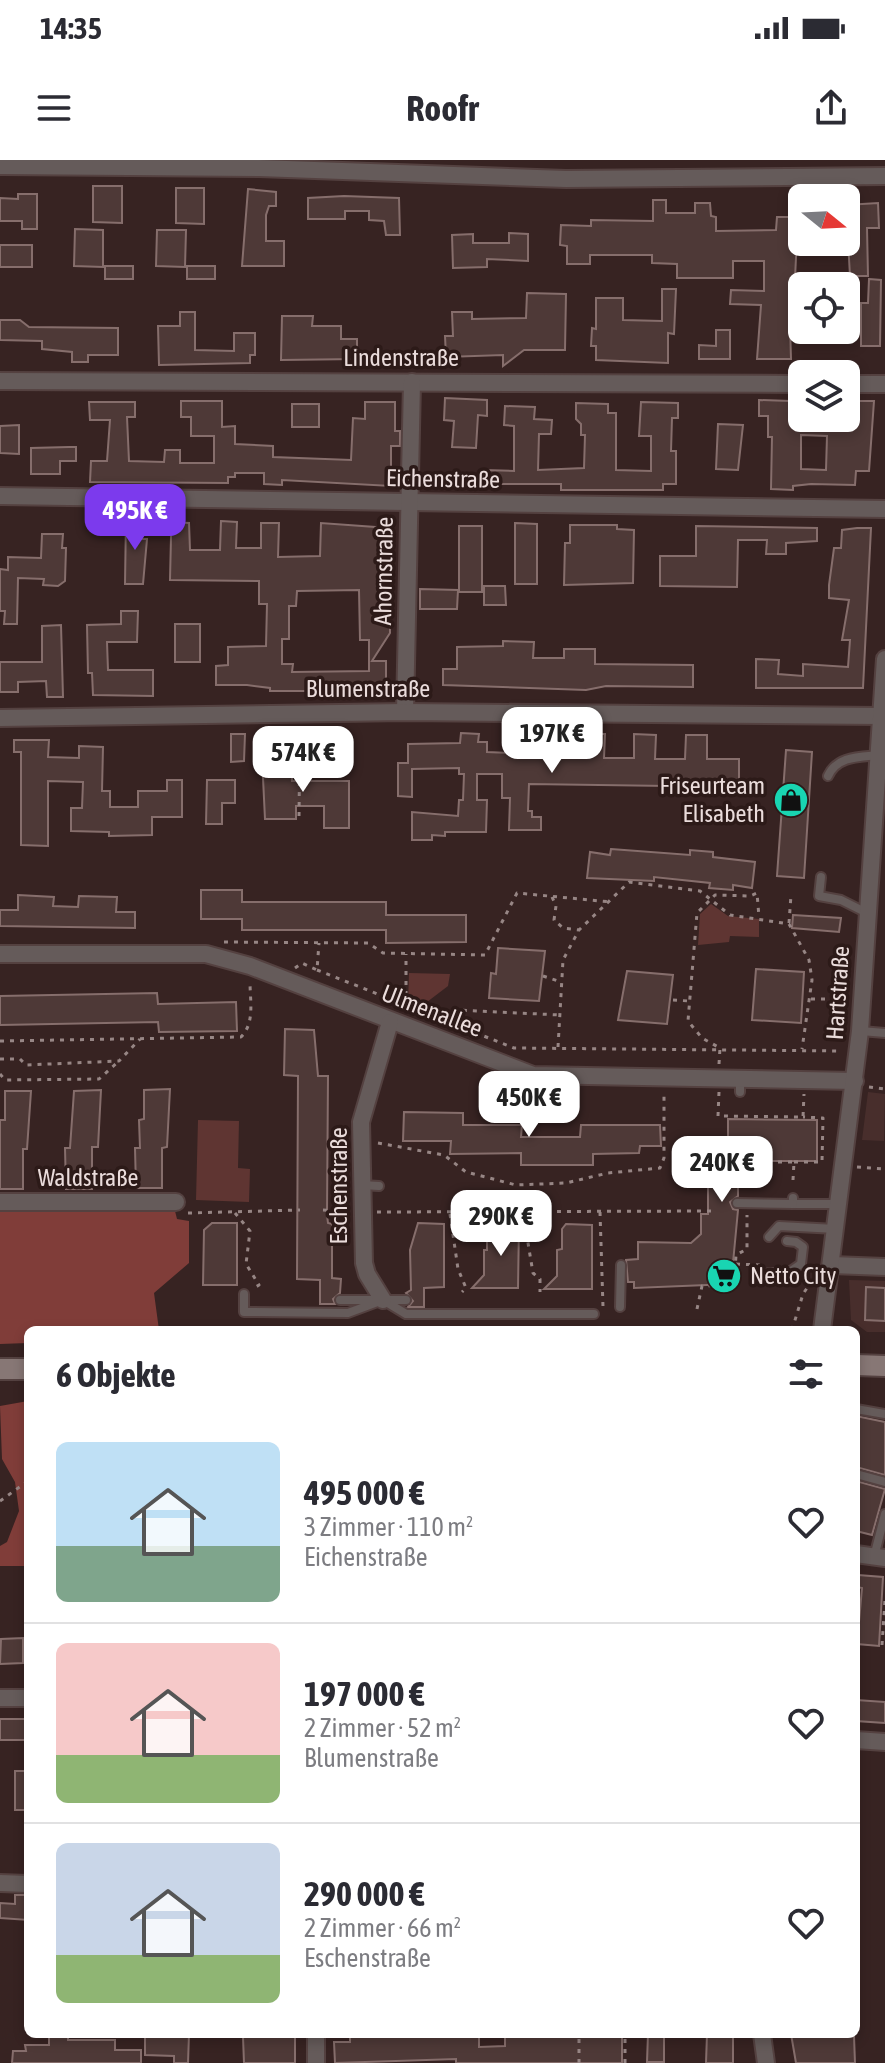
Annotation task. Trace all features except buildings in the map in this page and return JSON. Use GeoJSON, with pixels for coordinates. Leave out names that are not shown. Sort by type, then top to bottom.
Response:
{"type":"FeatureCollection","features":[{"type":"Feature","properties":{"kind":"main road"},"geometry":{"type":"LineString","coordinates":[[860,1365],[885,1366]]}},
{"type":"Feature","properties":{"kind":"main road"},"geometry":{"type":"LineString","coordinates":[[0,1369],[24,1369]]}},
{"type":"Feature","properties":{"kind":"street"},"geometry":{"type":"LineString","coordinates":[[0,166],[259,168],[566,179],[885,176]]}},
{"type":"Feature","properties":{"kind":"street","name":"Lindenstraße"},"geometry":{"type":"LineString","coordinates":[[0,381],[788,384]]}},
{"type":"Feature","properties":{"kind":"street","name":"Ahornstraße"},"geometry":{"type":"LineString","coordinates":[[405,712],[412,382]]}},
{"type":"Feature","properties":{"kind":"street"},"geometry":{"type":"LineString","coordinates":[[860,384],[885,384]]}},
{"type":"Feature","properties":{"kind":"street","name":"Eichenstraße"},"geometry":{"type":"LineString","coordinates":[[0,496],[885,509]]}},
{"type":"Feature","properties":{"kind":"street","name":"Hartstraße"},"geometry":{"type":"LineString","coordinates":[[823,1326],[860,1031],[885,659]]}},
{"type":"Feature","properties":{"kind":"street","name":"Blumenstraße"},"geometry":{"type":"LineString","coordinates":[[0,718],[405,712],[881,716]]}},
{"type":"Feature","properties":{"kind":"street"},"geometry":{"type":"LineString","coordinates":[[866,944],[885,945]]}},
{"type":"Feature","properties":{"kind":"street","name":"Ulmenallee"},"geometry":{"type":"LineString","coordinates":[[0,954],[206,954],[250,966],[533,1075],[719,1079],[740,1086],[777,1086],[804,1079],[855,1081]]}},
{"type":"Feature","properties":{"kind":"street","name":"Eschenstraße"},"geometry":{"type":"LineString","coordinates":[[383,1300],[367,1274],[362,1211],[361,1122],[390,1022]]}},
{"type":"Feature","properties":{"kind":"street","name":"Waldstraße"},"geometry":{"type":"LineString","coordinates":[[0,1202],[176,1202]]}},
{"type":"Feature","properties":{"kind":"street"},"geometry":{"type":"LineString","coordinates":[[832,1265],[885,1267]]}},
{"type":"Feature","properties":{"kind":"street"},"geometry":{"type":"LineString","coordinates":[[860,1555],[880,1558]]}},
{"type":"Feature","properties":{"kind":"street"},"geometry":{"type":"LineString","coordinates":[[0,1698],[24,1698]]}},
{"type":"Feature","properties":{"kind":"street"},"geometry":{"type":"LineString","coordinates":[[860,1740],[885,1742]]}},
{"type":"Feature","properties":{"kind":"street"},"geometry":{"type":"LineString","coordinates":[[0,1883],[24,1884]]}},
{"type":"Feature","properties":{"kind":"street"},"geometry":{"type":"LineString","coordinates":[[316,2038],[316,2063]]}},
{"type":"Feature","properties":{"kind":"street"},"geometry":{"type":"LineString","coordinates":[[763,2038],[766,2063]]}},
{"type":"Feature","properties":{"kind":"lane"},"geometry":{"type":"LineString","coordinates":[[828,776],[838,763],[879,755]]}},
{"type":"Feature","properties":{"kind":"lane"},"geometry":{"type":"LineString","coordinates":[[821,877],[819,896],[841,900],[868,914]]}},
{"type":"Feature","properties":{"kind":"lane"},"geometry":{"type":"LineString","coordinates":[[860,1031],[885,1033]]}},
{"type":"Feature","properties":{"kind":"lane"},"geometry":{"type":"LineString","coordinates":[[362,1185],[379,1186]]}},
{"type":"Feature","properties":{"kind":"lane"},"geometry":{"type":"LineString","coordinates":[[737,1203],[793,1201],[839,1204]]}},
{"type":"Feature","properties":{"kind":"lane"},"geometry":{"type":"LineString","coordinates":[[769,1237],[779,1226],[837,1229]]}},
{"type":"Feature","properties":{"kind":"lane"},"geometry":{"type":"LineString","coordinates":[[769,1270],[788,1273],[801,1264],[803,1247],[787,1241]]}},
{"type":"Feature","properties":{"kind":"lane"},"geometry":{"type":"LineString","coordinates":[[620,1307],[621,1265]]}},
{"type":"Feature","properties":{"kind":"lane"},"geometry":{"type":"LineString","coordinates":[[244,1294],[244,1312],[348,1313],[383,1300]]}},
{"type":"Feature","properties":{"kind":"lane"},"geometry":{"type":"LineString","coordinates":[[340,1300],[406,1300]]}},
{"type":"Feature","properties":{"kind":"lane"},"geometry":{"type":"LineString","coordinates":[[383,1300],[406,1314],[589,1313]]}},
{"type":"Feature","properties":{"kind":"lane"},"geometry":{"type":"LineString","coordinates":[[860,1410],[885,1414]]}},
{"type":"Feature","properties":{"kind":"lane"},"geometry":{"type":"LineString","coordinates":[[860,1475],[885,1482]]}},
{"type":"Feature","properties":{"kind":"lane"},"geometry":{"type":"LineString","coordinates":[[880,1558],[885,1514]]}},
{"type":"Feature","properties":{"kind":"path"},"geometry":{"type":"LineString","coordinates":[[299,816],[300,713]]}},
{"type":"Feature","properties":{"kind":"path"},"geometry":{"type":"LineString","coordinates":[[558,1048],[563,960],[579,930],[629,882],[700,891],[730,915],[759,917]]}},
{"type":"Feature","properties":{"kind":"path"},"geometry":{"type":"LineString","coordinates":[[206,954],[218,942],[368,943],[383,953],[485,955],[512,896],[517,893],[611,902]]}},
{"type":"Feature","properties":{"kind":"path"},"geometry":{"type":"LineString","coordinates":[[720,1048],[702,1038],[688,1021],[697,913],[715,895],[750,896],[757,893],[759,922],[789,924]]}},
{"type":"Feature","properties":{"kind":"path"},"geometry":{"type":"LineString","coordinates":[[791,895],[789,924],[809,960],[811,999],[802,1049]]}},
{"type":"Feature","properties":{"kind":"path"},"geometry":{"type":"LineString","coordinates":[[551,896],[556,906],[554,920],[563,928],[579,930]]}},
{"type":"Feature","properties":{"kind":"path"},"geometry":{"type":"LineString","coordinates":[[317,970],[319,943]]}},
{"type":"Feature","properties":{"kind":"path"},"geometry":{"type":"LineString","coordinates":[[406,954],[406,1005]]}},
{"type":"Feature","properties":{"kind":"path"},"geometry":{"type":"LineString","coordinates":[[278,977],[302,963],[514,1048],[858,1052]]}},
{"type":"Feature","properties":{"kind":"path"},"geometry":{"type":"LineString","coordinates":[[0,1041],[241,1037],[248,1030],[250,1019],[250,966]]}},
{"type":"Feature","properties":{"kind":"path"},"geometry":{"type":"LineString","coordinates":[[543,976],[561,982]]}},
{"type":"Feature","properties":{"kind":"path"},"geometry":{"type":"LineString","coordinates":[[811,999],[862,999]]}},
{"type":"Feature","properties":{"kind":"path"},"geometry":{"type":"LineString","coordinates":[[673,1000],[689,1001]]}},
{"type":"Feature","properties":{"kind":"path"},"geometry":{"type":"LineString","coordinates":[[455,1025],[457,1010],[560,1015]]}},
{"type":"Feature","properties":{"kind":"path"},"geometry":{"type":"LineString","coordinates":[[0,1074],[5,1080],[99,1079],[140,1039]]}},
{"type":"Feature","properties":{"kind":"path"},"geometry":{"type":"LineString","coordinates":[[720,1048],[718,1116],[823,1118],[822,1162],[768,1162]]}},
{"type":"Feature","properties":{"kind":"path"},"geometry":{"type":"LineString","coordinates":[[0,1059],[20,1059],[26,1065],[119,1061]]}},
{"type":"Feature","properties":{"kind":"path"},"geometry":{"type":"LineString","coordinates":[[361,1142],[444,1155],[466,1172],[516,1185],[546,1186],[608,1173],[660,1168],[664,1158],[665,1077]]}},
{"type":"Feature","properties":{"kind":"path"},"geometry":{"type":"LineString","coordinates":[[803,1117],[804,1079]]}},
{"type":"Feature","properties":{"kind":"path"},"geometry":{"type":"LineString","coordinates":[[793,1180],[794,1162]]}},
{"type":"Feature","properties":{"kind":"path"},"geometry":{"type":"LineString","coordinates":[[844,1167],[885,1169]]}},
{"type":"Feature","properties":{"kind":"path"},"geometry":{"type":"LineString","coordinates":[[176,1202],[183,1213],[300,1210]]}},
{"type":"Feature","properties":{"kind":"path"},"geometry":{"type":"LineString","coordinates":[[323,1210],[450,1214],[713,1211]]}},
{"type":"Feature","properties":{"kind":"path"},"geometry":{"type":"LineString","coordinates":[[697,1309],[702,1286],[734,1285],[736,1255],[747,1249],[747,1211]]}},
{"type":"Feature","properties":{"kind":"path"},"geometry":{"type":"LineString","coordinates":[[589,1313],[603,1314],[600,1212]]}},
{"type":"Feature","properties":{"kind":"path"},"geometry":{"type":"LineString","coordinates":[[235,1213],[250,1231],[246,1264],[259,1285],[244,1294]]}},
{"type":"Feature","properties":{"kind":"path"},"geometry":{"type":"LineString","coordinates":[[523,1213],[533,1273],[540,1279],[540,1292]]}},
{"type":"Feature","properties":{"kind":"path"},"geometry":{"type":"LineString","coordinates":[[450,1214],[458,1269],[466,1288],[462,1292]]}},
{"type":"Feature","properties":{"kind":"path"},"geometry":{"type":"LineString","coordinates":[[736,1264],[769,1270]]}},
{"type":"Feature","properties":{"kind":"path"},"geometry":{"type":"LineString","coordinates":[[793,1326],[803,1294],[812,1282]]}},
{"type":"Feature","properties":{"kind":"path"},"geometry":{"type":"LineString","coordinates":[[0,1501],[24,1484]]}},
{"type":"Feature","properties":{"kind":"path"},"geometry":{"type":"LineString","coordinates":[[882,1645],[885,1600]]}},
{"type":"Feature","properties":{"kind":"path"},"geometry":{"type":"LineString","coordinates":[[579,2038],[579,2063]]}},
{"type":"Feature","properties":{"kind":"path"},"geometry":{"type":"LineString","coordinates":[[625,2038],[625,2063]]}},
{"type":"Feature","properties":{"kind":"shaded area"},"geometry":{"type":"Polygon","coordinates":[[[711,904],[728,916],[759,919],[759,937],[730,936],[729,942],[698,945],[700,914],[711,904]]]}},
{"type":"Feature","properties":{"kind":"shaded area"},"geometry":{"type":"Polygon","coordinates":[[[409,973],[450,974],[448,986],[427,1002],[408,1003],[409,973]]]}},
{"type":"Feature","properties":{"kind":"shaded area"},"geometry":{"type":"Polygon","coordinates":[[[868,1092],[885,1094],[884,1141],[862,1140],[868,1092]]]}},
{"type":"Feature","properties":{"kind":"shaded area"},"geometry":{"type":"Polygon","coordinates":[[[198,1120],[239,1121],[238,1168],[250,1169],[249,1202],[196,1200],[198,1120]]]}},
{"type":"Feature","properties":{"kind":"shaded area"},"geometry":{"type":"Polygon","coordinates":[[[0,1210],[175,1211],[177,1219],[189,1221],[189,1263],[154,1293],[158,1326],[24,1326],[24,1343],[0,1344],[0,1210]]]}},
{"type":"Feature","properties":{"kind":"shaded area"},"geometry":{"type":"Polygon","coordinates":[[[849,1280],[885,1281],[885,1332],[867,1332],[851,1320],[849,1280]]]}},
{"type":"Feature","properties":{"kind":"shaded area"},"geometry":{"type":"Polygon","coordinates":[[[24,1402],[24,1566],[0,1566],[0,1546],[7,1542],[19,1511],[15,1482],[2,1459],[0,1406],[24,1402]]]}},
{"type":"Feature","properties":{"kind":"place","name":"Friseurteam Elisabeth"},"geometry":{"type":"Point","coordinates":[791,800]}},
{"type":"Feature","properties":{"kind":"place","name":"Netto City"},"geometry":{"type":"Point","coordinates":[724,1276]}}]}
